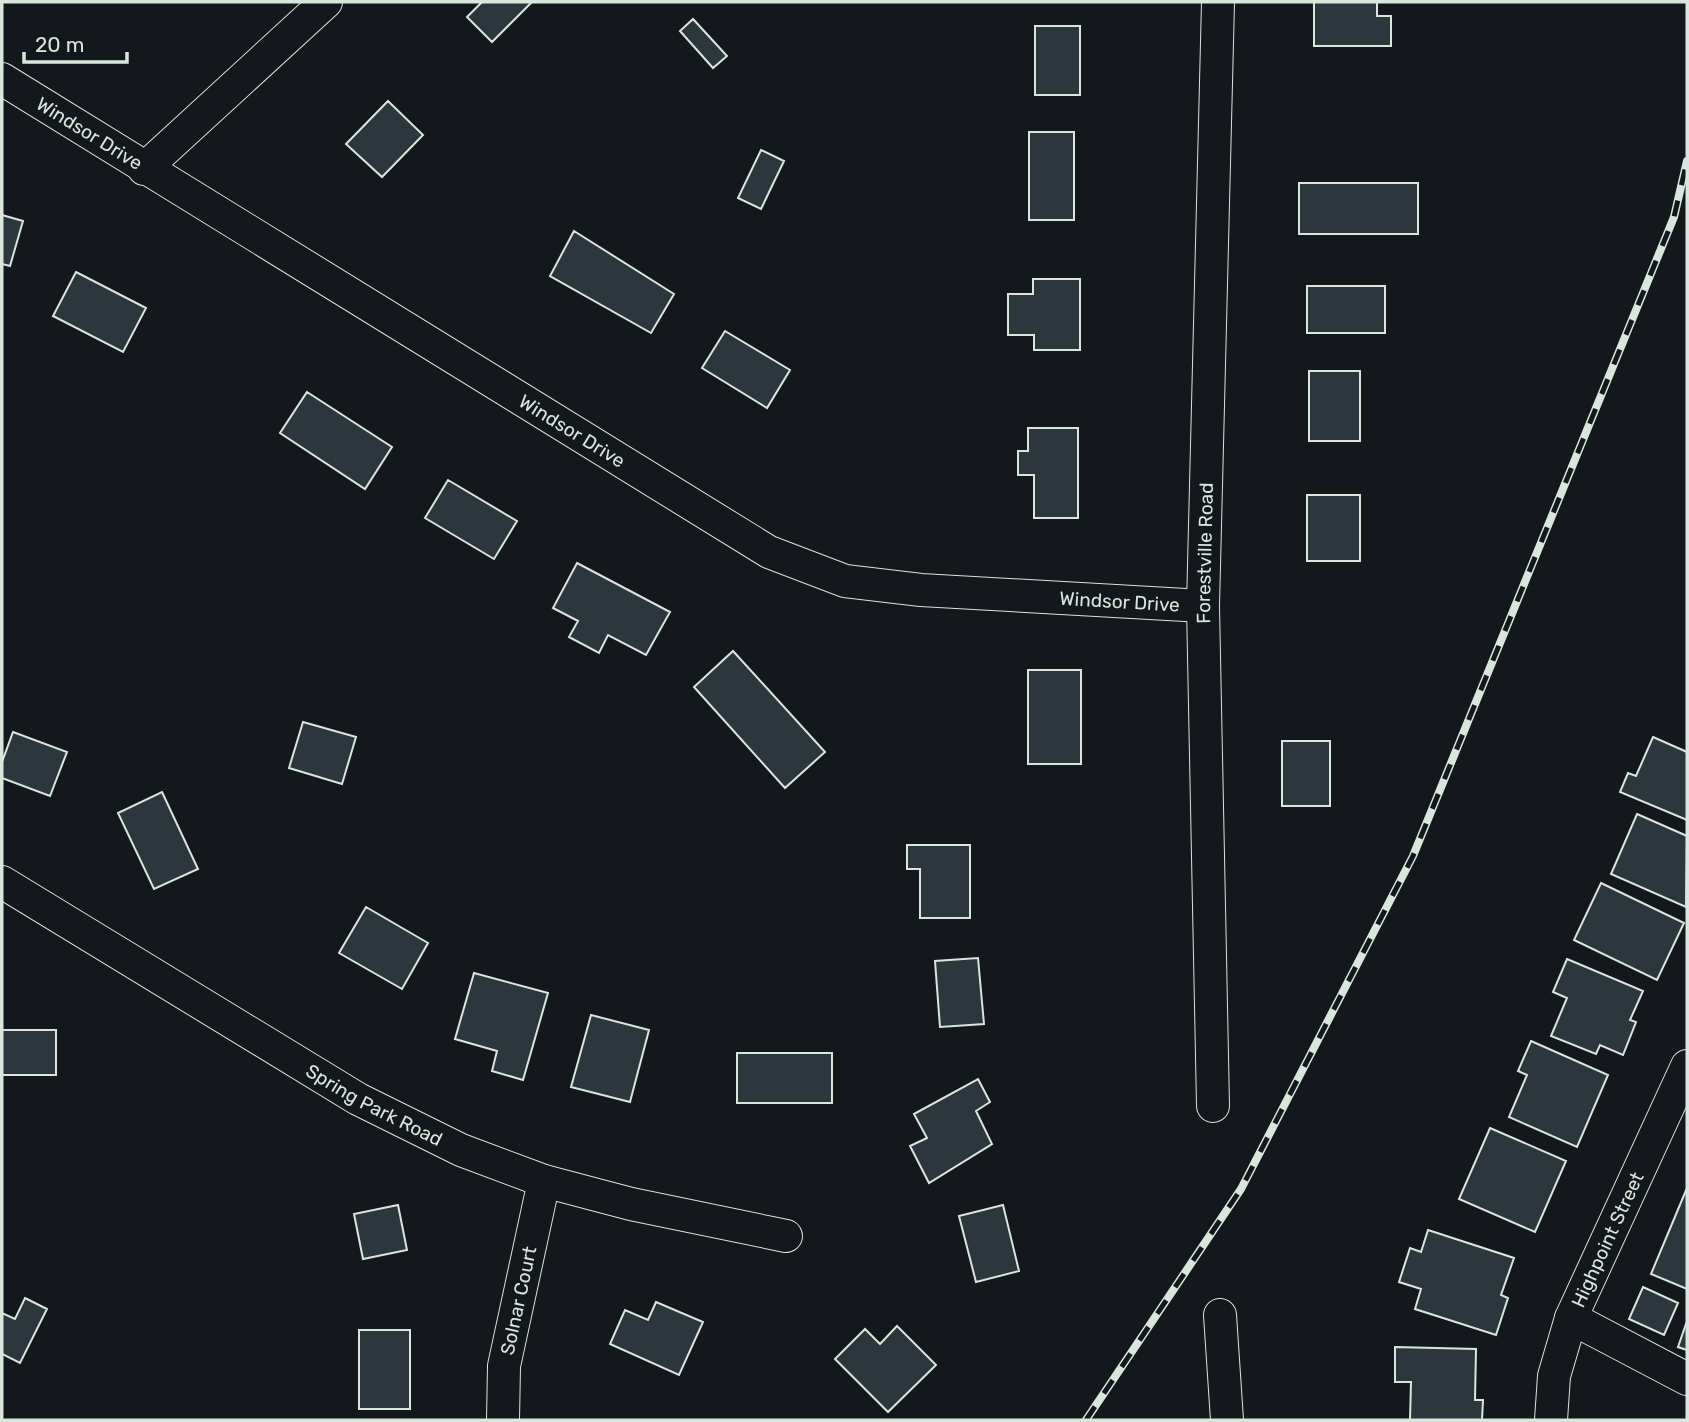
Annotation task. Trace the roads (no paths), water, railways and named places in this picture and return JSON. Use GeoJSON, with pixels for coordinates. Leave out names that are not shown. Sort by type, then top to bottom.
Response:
{"type":"FeatureCollection","features":[{"type":"Feature","properties":{"kind":"street"},"geometry":{"type":"LineString","coordinates":[[144,169],[326,2]]}},
{"type":"Feature","properties":{"kind":"street","name":"Forestville Road"},"geometry":{"type":"LineString","coordinates":[[1213,1106],[1203,606],[1219,2]]}},
{"type":"Feature","properties":{"kind":"street","name":"Windsor Drive"},"geometry":{"type":"LineString","coordinates":[[2,79],[769,552],[845,581],[896,587],[1203,606]]}},
{"type":"Feature","properties":{"kind":"street","name":"Spring Park Road"},"geometry":{"type":"LineString","coordinates":[[2,882],[358,1099],[461,1150],[544,1181],[631,1204],[786,1236]]}},
{"type":"Feature","properties":{"kind":"street","name":"Highpoint Street"},"geometry":{"type":"LineString","coordinates":[[1551,1420],[1554,1376],[1571,1318],[1687,1066]]}},
{"type":"Feature","properties":{"kind":"street","name":"Solnar Court"},"geometry":{"type":"LineString","coordinates":[[503,1420],[504,1366],[544,1181]]}},
{"type":"Feature","properties":{"kind":"street"},"geometry":{"type":"LineString","coordinates":[[1220,1315],[1227,1420]]}},
{"type":"Feature","properties":{"kind":"street"},"geometry":{"type":"LineString","coordinates":[[1571,1318],[1687,1379]]}},
{"type":"Feature","properties":{"kind":"railway"},"geometry":{"type":"LineString","coordinates":[[1086,1420],[1241,1189],[1413,856],[1674,217],[1687,161]]}}]}
